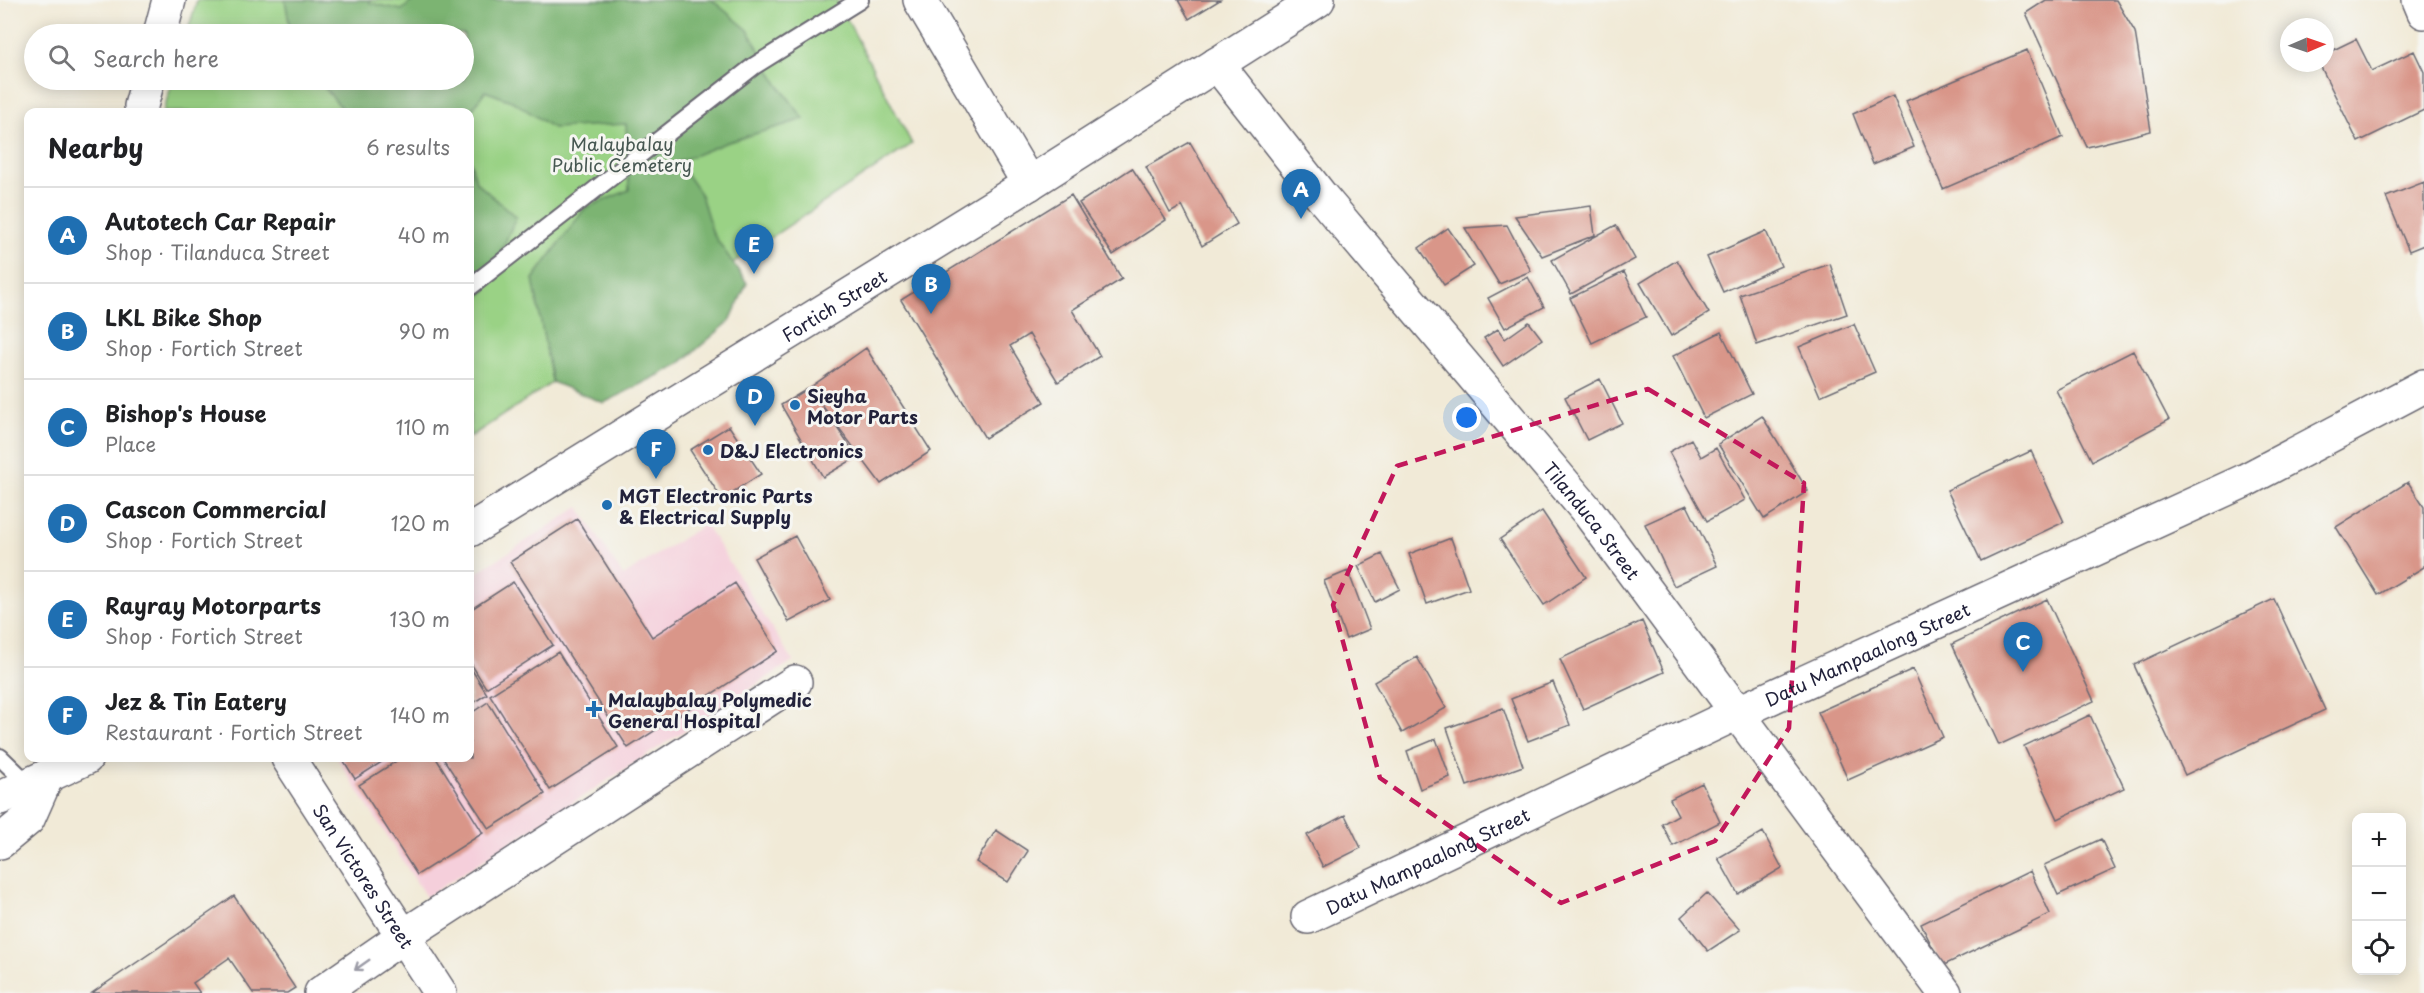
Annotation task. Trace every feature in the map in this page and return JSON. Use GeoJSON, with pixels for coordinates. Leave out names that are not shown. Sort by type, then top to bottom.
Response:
{"type":"FeatureCollection","features":[{"type":"Feature","properties":{"kind":"main road"},"geometry":{"type":"LineString","coordinates":[[163,24],[169,0]]}},
{"type":"Feature","properties":{"kind":"main road"},"geometry":{"type":"LineString","coordinates":[[920,0],[1029,184]]}},
{"type":"Feature","properties":{"kind":"main road","name":"Fortich Street"},"geometry":{"type":"LineString","coordinates":[[474,528],[1029,184],[1318,0]]}},
{"type":"Feature","properties":{"kind":"main road"},"geometry":{"type":"LineString","coordinates":[[2419,0],[2424,12]]}},
{"type":"Feature","properties":{"kind":"main road","name":"Tilanduca Street"},"geometry":{"type":"LineString","coordinates":[[1217,64],[1321,196],[1589,513],[1945,993]]}},
{"type":"Feature","properties":{"kind":"main road","name":"Datu Mampaalong Street"},"geometry":{"type":"LineString","coordinates":[[1308,917],[1737,713],[2244,481],[2424,386]]}},
{"type":"Feature","properties":{"kind":"main road"},"geometry":{"type":"LineString","coordinates":[[321,993],[402,936],[795,682]]}},
{"type":"Feature","properties":{"kind":"main road"},"geometry":{"type":"LineString","coordinates":[[0,798],[77,762]]}},
{"type":"Feature","properties":{"kind":"main road","name":"San Victores Street"},"geometry":{"type":"LineString","coordinates":[[291,762],[440,993]]}},
{"type":"Feature","properties":{"kind":"main road"},"geometry":{"type":"LineString","coordinates":[[0,842],[28,819],[38,780]]}},
{"type":"Feature","properties":{"kind":"lane"},"geometry":{"type":"LineString","coordinates":[[474,284],[754,66],[860,0]]}},
{"type":"Feature","properties":{"kind":"lane"},"geometry":{"type":"LineString","coordinates":[[0,757],[38,780]]}},
{"type":"Feature","properties":{"kind":"highlighted area"},"geometry":{"type":"Polygon","coordinates":[[[1648,389],[1804,483],[1789,728],[1715,841],[1561,903],[1380,778],[1333,605],[1397,466],[1648,389]]]}},
{"type":"Feature","properties":{"kind":"shaded area","name":"Malaybalay Polymedic General Hospital"},"geometry":{"type":"Polygon","coordinates":[[[579,507],[623,576],[705,524],[793,661],[426,897],[340,762],[474,762],[474,574],[579,507]]]}},
{"type":"Feature","properties":{"kind":"green space","name":"Malaybalay Public Cemetery"},"geometry":{"type":"Polygon","coordinates":[[[197,0],[837,0],[912,144],[474,434],[474,108],[164,108],[170,90],[474,90],[474,24],[190,24],[197,0]]]}},
{"type":"Feature","properties":{"kind":"green space"},"geometry":{"type":"Polygon","coordinates":[[[285,0],[370,0],[370,3],[402,10],[413,0],[712,0],[748,30],[778,84],[804,119],[725,143],[678,162],[701,195],[713,234],[747,283],[730,321],[678,365],[604,403],[552,382],[533,279],[585,208],[629,190],[626,124],[553,128],[514,102],[485,91],[473,108],[342,108],[326,90],[474,90],[474,24],[289,24],[285,0]]]}},
{"type":"Feature","properties":{"kind":"green space"},"geometry":{"type":"Polygon","coordinates":[[[474,174],[476,182],[516,217],[485,290],[474,303],[474,174]]]}},
{"type":"Feature","properties":{"kind":"building"},"geometry":{"type":"Polygon","coordinates":[[[1178,0],[1220,0],[1189,19],[1178,0]]]}},
{"type":"Feature","properties":{"kind":"building"},"geometry":{"type":"Polygon","coordinates":[[[2046,0],[2116,0],[2135,32],[2151,131],[2087,147],[2026,13],[2046,0]]]}},
{"type":"Feature","properties":{"kind":"building"},"geometry":{"type":"Polygon","coordinates":[[[2356,39],[2372,71],[2414,51],[2424,72],[2424,110],[2358,142],[2323,72],[2334,72],[2334,50],[2356,39]]]}},
{"type":"Feature","properties":{"kind":"building"},"geometry":{"type":"Polygon","coordinates":[[[2027,50],[2063,137],[1943,189],[1906,101],[2027,50]]]}},
{"type":"Feature","properties":{"kind":"building"},"geometry":{"type":"Polygon","coordinates":[[[1893,96],[1914,147],[1873,164],[1853,114],[1893,96]]]}},
{"type":"Feature","properties":{"kind":"building"},"geometry":{"type":"Polygon","coordinates":[[[1190,142],[1237,224],[1202,246],[1182,206],[1170,213],[1146,167],[1190,142]]]}},
{"type":"Feature","properties":{"kind":"building"},"geometry":{"type":"Polygon","coordinates":[[[1132,168],[1166,220],[1113,255],[1079,203],[1132,168]]]}},
{"type":"Feature","properties":{"kind":"building"},"geometry":{"type":"Polygon","coordinates":[[[2424,182],[2424,245],[2409,251],[2386,197],[2424,182]]]}},
{"type":"Feature","properties":{"kind":"building"},"geometry":{"type":"Polygon","coordinates":[[[1071,195],[1122,279],[1072,310],[1100,356],[1058,382],[1029,334],[1010,346],[1044,402],[985,438],[901,300],[1071,195]]]}},
{"type":"Feature","properties":{"kind":"building"},"geometry":{"type":"Polygon","coordinates":[[[1591,206],[1595,235],[1542,256],[1515,216],[1591,206]]]}},
{"type":"Feature","properties":{"kind":"building"},"geometry":{"type":"Polygon","coordinates":[[[1507,225],[1531,271],[1499,284],[1465,228],[1507,225]]]}},
{"type":"Feature","properties":{"kind":"building"},"geometry":{"type":"Polygon","coordinates":[[[1616,225],[1635,259],[1571,294],[1552,260],[1616,225]]]}},
{"type":"Feature","properties":{"kind":"building"},"geometry":{"type":"Polygon","coordinates":[[[1448,228],[1474,266],[1444,285],[1419,248],[1448,228]]]}},
{"type":"Feature","properties":{"kind":"building"},"geometry":{"type":"Polygon","coordinates":[[[1766,231],[1781,266],[1723,292],[1707,257],[1766,231]]]}},
{"type":"Feature","properties":{"kind":"building"},"geometry":{"type":"Polygon","coordinates":[[[1677,260],[1709,313],[1671,336],[1640,283],[1677,260]]]}},
{"type":"Feature","properties":{"kind":"building"},"geometry":{"type":"Polygon","coordinates":[[[1830,264],[1847,314],[1757,345],[1740,295],[1830,264]]]}},
{"type":"Feature","properties":{"kind":"building"},"geometry":{"type":"Polygon","coordinates":[[[1624,272],[1646,317],[1592,343],[1570,298],[1624,272]]]}},
{"type":"Feature","properties":{"kind":"building"},"geometry":{"type":"Polygon","coordinates":[[[1528,277],[1544,307],[1505,328],[1488,298],[1528,277]]]}},
{"type":"Feature","properties":{"kind":"building"},"geometry":{"type":"Polygon","coordinates":[[[1529,322],[1542,339],[1503,366],[1484,338],[1498,329],[1505,339],[1529,322]]]}},
{"type":"Feature","properties":{"kind":"building"},"geometry":{"type":"Polygon","coordinates":[[[1854,324],[1875,372],[1820,396],[1799,347],[1854,324]]]}},
{"type":"Feature","properties":{"kind":"building"},"geometry":{"type":"Polygon","coordinates":[[[1721,332],[1752,394],[1704,418],[1673,356],[1721,332]]]}},
{"type":"Feature","properties":{"kind":"building"},"geometry":{"type":"Polygon","coordinates":[[[866,348],[931,451],[881,484],[818,400],[857,457],[823,477],[781,405],[866,348]]]}},
{"type":"Feature","properties":{"kind":"building"},"geometry":{"type":"Polygon","coordinates":[[[2133,351],[2169,420],[2092,461],[2056,390],[2133,351]]]}},
{"type":"Feature","properties":{"kind":"building"},"geometry":{"type":"Polygon","coordinates":[[[1600,379],[1622,423],[1587,440],[1565,397],[1600,379]]]}},
{"type":"Feature","properties":{"kind":"building"},"geometry":{"type":"Polygon","coordinates":[[[1762,416],[1808,491],[1764,519],[1718,444],[1762,416]]]}},
{"type":"Feature","properties":{"kind":"building"},"geometry":{"type":"Polygon","coordinates":[[[729,426],[761,474],[722,499],[690,450],[729,426]]]}},
{"type":"Feature","properties":{"kind":"building"},"geometry":{"type":"Polygon","coordinates":[[[1691,439],[1701,457],[1716,448],[1745,500],[1707,521],[1669,452],[1691,439]]]}},
{"type":"Feature","properties":{"kind":"building"},"geometry":{"type":"Polygon","coordinates":[[[2031,451],[2064,522],[1981,561],[1947,490],[2031,451]]]}},
{"type":"Feature","properties":{"kind":"building"},"geometry":{"type":"Polygon","coordinates":[[[2408,482],[2424,507],[2424,567],[2378,595],[2336,527],[2408,482]]]}},
{"type":"Feature","properties":{"kind":"building"},"geometry":{"type":"Polygon","coordinates":[[[1687,505],[1717,566],[1674,586],[1645,524],[1687,505]]]}},
{"type":"Feature","properties":{"kind":"building"},"geometry":{"type":"Polygon","coordinates":[[[1542,511],[1586,577],[1544,605],[1500,539],[1542,511]]]}},
{"type":"Feature","properties":{"kind":"building"},"geometry":{"type":"Polygon","coordinates":[[[577,519],[652,637],[735,583],[778,651],[628,748],[510,562],[577,519]]]}},
{"type":"Feature","properties":{"kind":"building"},"geometry":{"type":"Polygon","coordinates":[[[795,536],[830,600],[789,622],[754,558],[795,536]]]}},
{"type":"Feature","properties":{"kind":"building"},"geometry":{"type":"Polygon","coordinates":[[[1451,538],[1469,589],[1427,604],[1409,554],[1451,538]]]}},
{"type":"Feature","properties":{"kind":"building"},"geometry":{"type":"Polygon","coordinates":[[[1382,554],[1400,589],[1375,602],[1358,566],[1382,554]]]}},
{"type":"Feature","properties":{"kind":"building"},"geometry":{"type":"Polygon","coordinates":[[[1348,571],[1370,629],[1346,639],[1324,581],[1348,571]]]}},
{"type":"Feature","properties":{"kind":"building"},"geometry":{"type":"Polygon","coordinates":[[[513,582],[553,645],[486,688],[474,668],[474,607],[513,582]]]}},
{"type":"Feature","properties":{"kind":"building"},"geometry":{"type":"Polygon","coordinates":[[[2047,599],[2094,701],[1999,745],[1952,644],[2047,599]]]}},
{"type":"Feature","properties":{"kind":"building"},"geometry":{"type":"Polygon","coordinates":[[[2274,599],[2325,710],[2185,775],[2134,665],[2274,599]]]}},
{"type":"Feature","properties":{"kind":"building"},"geometry":{"type":"Polygon","coordinates":[[[1642,621],[1664,672],[1583,709],[1560,659],[1642,621]]]}},
{"type":"Feature","properties":{"kind":"building"},"geometry":{"type":"Polygon","coordinates":[[[558,652],[618,747],[550,790],[490,695],[558,652]]]}},
{"type":"Feature","properties":{"kind":"building"},"geometry":{"type":"Polygon","coordinates":[[[1417,657],[1446,708],[1402,733],[1374,682],[1417,657]]]}},
{"type":"Feature","properties":{"kind":"building"},"geometry":{"type":"Polygon","coordinates":[[[1913,669],[1943,737],[1848,780],[1818,712],[1913,669]]]}},
{"type":"Feature","properties":{"kind":"building"},"geometry":{"type":"Polygon","coordinates":[[[474,673],[487,694],[474,702],[474,673]]]}},
{"type":"Feature","properties":{"kind":"building"},"geometry":{"type":"Polygon","coordinates":[[[1553,682],[1570,725],[1528,741],[1511,699],[1553,682]]]}},
{"type":"Feature","properties":{"kind":"building"},"geometry":{"type":"Polygon","coordinates":[[[488,702],[545,794],[489,829],[446,762],[474,762],[474,711],[488,702]]]}},
{"type":"Feature","properties":{"kind":"building"},"geometry":{"type":"Polygon","coordinates":[[[1503,708],[1523,766],[1467,786],[1447,728],[1503,708]]]}},
{"type":"Feature","properties":{"kind":"building"},"geometry":{"type":"Polygon","coordinates":[[[2090,715],[2124,788],[2058,819],[2024,746],[2090,715]]]}},
{"type":"Feature","properties":{"kind":"building"},"geometry":{"type":"Polygon","coordinates":[[[1436,739],[1450,777],[1420,789],[1407,751],[1436,739]]]}},
{"type":"Feature","properties":{"kind":"building"},"geometry":{"type":"Polygon","coordinates":[[[344,762],[382,762],[355,779],[344,762]]]}},
{"type":"Feature","properties":{"kind":"building"},"geometry":{"type":"Polygon","coordinates":[[[395,762],[439,762],[483,833],[417,875],[359,785],[395,762]]]}},
{"type":"Feature","properties":{"kind":"building"},"geometry":{"type":"Polygon","coordinates":[[[1702,783],[1720,822],[1673,846],[1662,824],[1678,815],[1670,799],[1702,783]]]}},
{"type":"Feature","properties":{"kind":"building"},"geometry":{"type":"Polygon","coordinates":[[[1345,815],[1361,848],[1323,867],[1307,835],[1345,815]]]}},
{"type":"Feature","properties":{"kind":"building"},"geometry":{"type":"Polygon","coordinates":[[[996,830],[1028,851],[1008,882],[976,862],[996,830]]]}},
{"type":"Feature","properties":{"kind":"building"},"geometry":{"type":"Polygon","coordinates":[[[1763,832],[1782,868],[1738,894],[1718,858],[1763,832]]]}},
{"type":"Feature","properties":{"kind":"building"},"geometry":{"type":"Polygon","coordinates":[[[2101,839],[2115,869],[2058,895],[2044,865],[2101,839]]]}},
{"type":"Feature","properties":{"kind":"building"},"geometry":{"type":"Polygon","coordinates":[[[2030,871],[2050,914],[1942,966],[1921,924],[2030,871]]]}},
{"type":"Feature","properties":{"kind":"building"},"geometry":{"type":"Polygon","coordinates":[[[1707,893],[1740,930],[1708,951],[1681,917],[1707,893]]]}},
{"type":"Feature","properties":{"kind":"building"},"geometry":{"type":"Polygon","coordinates":[[[234,896],[295,988],[287,993],[253,993],[229,958],[193,983],[200,993],[92,993],[234,896]]]}},
{"type":"Feature","properties":{"kind":"place","name":"Autotech Car Repair"},"geometry":{"type":"Point","coordinates":[1301,219]}},
{"type":"Feature","properties":{"kind":"place","name":"Rayray Motorparts"},"geometry":{"type":"Point","coordinates":[754,274]}},
{"type":"Feature","properties":{"kind":"place","name":"LKL Bike Shop"},"geometry":{"type":"Point","coordinates":[931,314]}},
{"type":"Feature","properties":{"kind":"place","name":"Sieyha Motor Parts"},"geometry":{"type":"Point","coordinates":[795,405]}},
{"type":"Feature","properties":{"kind":"place","name":"Cascon Commercial"},"geometry":{"type":"Point","coordinates":[755,426]}},
{"type":"Feature","properties":{"kind":"place","name":"D&J Electronics"},"geometry":{"type":"Point","coordinates":[708,450]}},
{"type":"Feature","properties":{"kind":"place","name":"Jez & Tin Eatery"},"geometry":{"type":"Point","coordinates":[656,479]}},
{"type":"Feature","properties":{"kind":"place","name":"MGT Electronic Parts & Electrical Supply"},"geometry":{"type":"Point","coordinates":[607,505]}},
{"type":"Feature","properties":{"kind":"place","name":"Bishop's House"},"geometry":{"type":"Point","coordinates":[2023,672]}},
{"type":"Feature","properties":{"kind":"place","name":"Malaybalay Polymedic General Hospital"},"geometry":{"type":"Point","coordinates":[594,709]}}]}
